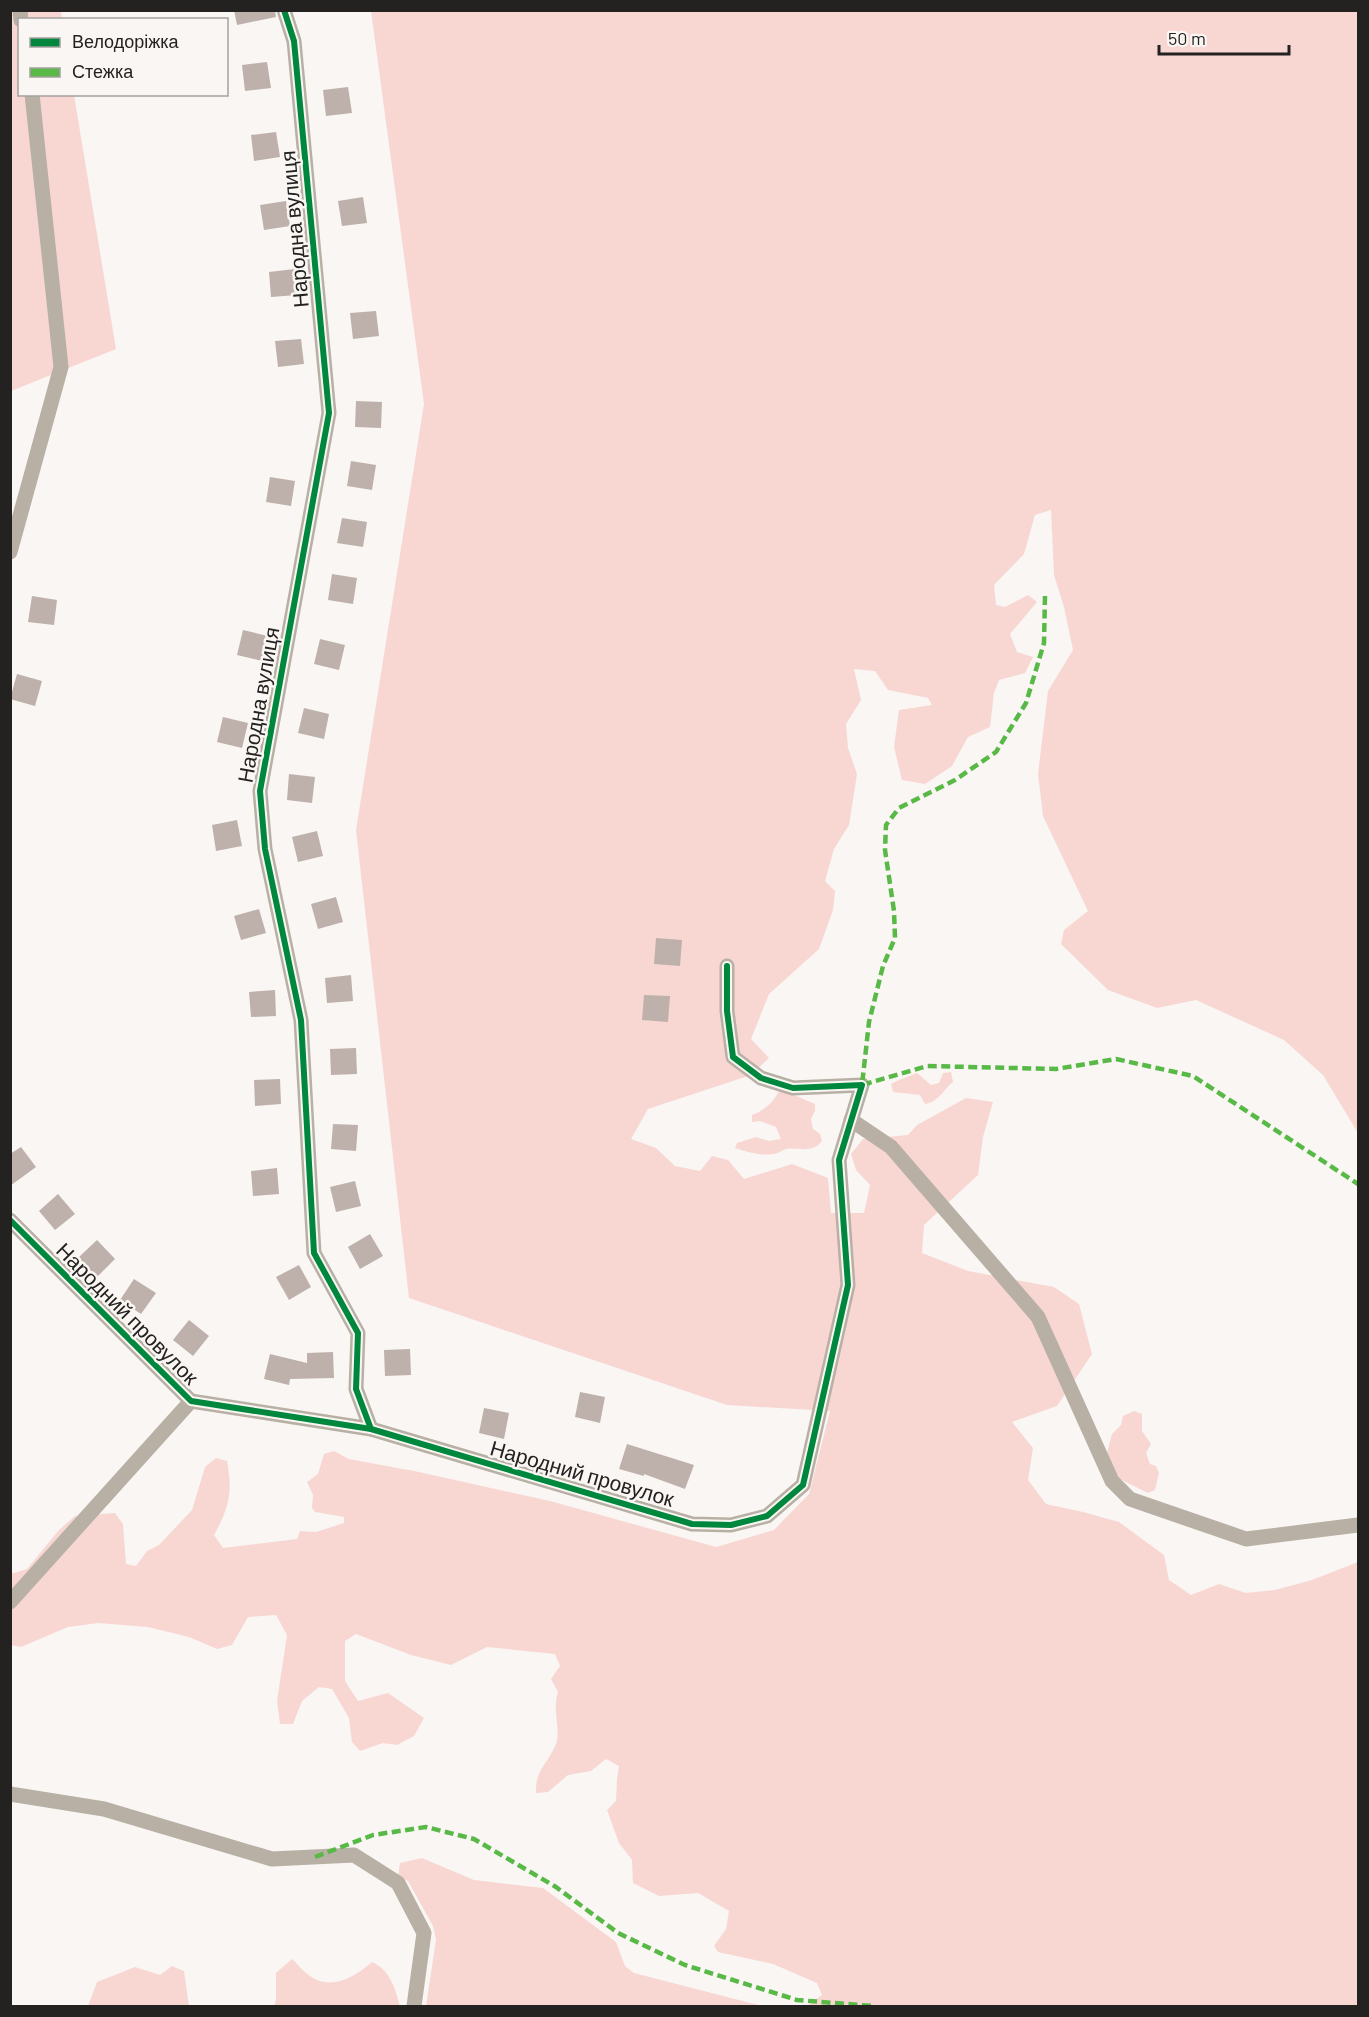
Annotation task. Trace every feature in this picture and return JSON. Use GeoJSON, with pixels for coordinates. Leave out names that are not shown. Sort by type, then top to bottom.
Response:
{"type":"FeatureCollection","features":[{"type":"Feature","properties":{"kind":"street","name":"Народна вулиця"},"geometry":{"type":"LineString","coordinates":[[284,10],[294,41],[329,412],[260,791],[265,849],[301,1020],[314,1253],[358,1333],[356,1389],[371,1430]]}},
{"type":"Feature","properties":{"kind":"street"},"geometry":{"type":"LineString","coordinates":[[10,552],[61,367],[32,96]]}},
{"type":"Feature","properties":{"kind":"street","name":"Народний провулок"},"geometry":{"type":"LineString","coordinates":[[10,1221],[191,1401],[371,1430],[692,1524],[731,1525],[767,1516],[803,1485],[848,1285],[839,1160],[862,1085],[793,1088],[761,1078],[733,1057],[727,1011],[727,966]]}},
{"type":"Feature","properties":{"kind":"street"},"geometry":{"type":"LineString","coordinates":[[851,1120],[891,1147],[1038,1317],[1112,1481],[1130,1499],[1246,1539],[1359,1525]]}},
{"type":"Feature","properties":{"kind":"street"},"geometry":{"type":"LineString","coordinates":[[10,1602],[191,1401]]}},
{"type":"Feature","properties":{"kind":"street"},"geometry":{"type":"LineString","coordinates":[[10,1794],[104,1809],[272,1859],[354,1855],[398,1883],[424,1933],[414,2007]]}},
{"type":"Feature","properties":{"kind":"shaded area"},"geometry":{"type":"Polygon","coordinates":[[[11,11],[61,11],[62,18],[18,18],[18,96],[74,96],[116,349],[11,391],[11,11]]]}},
{"type":"Feature","properties":{"kind":"shaded area"},"geometry":{"type":"Polygon","coordinates":[[[371,11],[1358,11],[1358,1133],[1323,1075],[1284,1040],[1196,1000],[1157,1008],[1108,990],[1061,944],[1064,930],[1088,911],[1043,816],[1038,774],[1048,691],[1073,650],[1064,607],[1054,575],[1051,510],[1035,515],[1024,554],[994,585],[996,605],[1005,607],[1028,595],[1037,602],[1010,634],[1017,652],[1033,657],[1025,673],[999,680],[994,693],[990,727],[968,737],[952,766],[925,784],[902,780],[894,747],[899,710],[932,705],[928,698],[888,690],[875,671],[854,669],[861,700],[846,724],[848,748],[857,774],[849,825],[834,849],[825,881],[835,891],[833,910],[819,949],[769,994],[751,1039],[769,1058],[751,1075],[648,1109],[631,1139],[656,1148],[675,1166],[700,1171],[712,1156],[728,1160],[744,1179],[792,1164],[828,1178],[831,1213],[864,1213],[870,1185],[856,1170],[851,1154],[863,1139],[908,1135],[917,1125],[966,1098],[993,1102],[983,1137],[978,1175],[924,1225],[922,1253],[968,1271],[1054,1287],[1079,1304],[1092,1354],[1057,1406],[1012,1422],[1033,1448],[1028,1480],[1046,1504],[1119,1522],[1164,1555],[1169,1580],[1191,1595],[1219,1584],[1246,1593],[1275,1590],[1312,1580],[1358,1562],[1358,2006],[807,2006],[822,1995],[817,1983],[773,1964],[718,1952],[714,1946],[726,1929],[729,1911],[698,1893],[659,1896],[633,1883],[632,1860],[619,1843],[607,1810],[616,1801],[619,1766],[606,1759],[591,1771],[568,1775],[548,1792],[536,1793],[540,1772],[553,1751],[558,1733],[556,1699],[558,1692],[551,1679],[560,1666],[555,1654],[487,1647],[451,1665],[411,1655],[356,1634],[345,1641],[345,1681],[358,1701],[388,1693],[424,1718],[414,1736],[397,1745],[383,1743],[360,1751],[352,1742],[349,1718],[332,1689],[319,1687],[302,1701],[293,1724],[280,1724],[277,1701],[287,1635],[276,1615],[248,1617],[232,1645],[217,1649],[189,1637],[148,1627],[98,1623],[68,1627],[21,1647],[11,1645],[11,1574],[27,1569],[59,1530],[75,1516],[115,1513],[123,1524],[126,1564],[136,1566],[147,1551],[159,1545],[192,1510],[205,1467],[216,1458],[227,1461],[230,1482],[226,1508],[214,1535],[223,1548],[297,1539],[300,1531],[316,1532],[344,1523],[344,1517],[315,1512],[312,1508],[313,1495],[307,1482],[318,1474],[324,1454],[334,1451],[349,1459],[550,1501],[716,1547],[774,1530],[809,1494],[830,1411],[727,1405],[409,1298],[356,830],[424,404],[371,11]]]}},
{"type":"Feature","properties":{"kind":"shaded area"},"geometry":{"type":"Polygon","coordinates":[[[951,1072],[953,1082],[930,1103],[925,1104],[920,1095],[893,1092],[891,1084],[917,1073],[931,1085],[939,1083],[943,1073],[951,1072]]]}},
{"type":"Feature","properties":{"kind":"shaded area"},"geometry":{"type":"Polygon","coordinates":[[[780,1089],[815,1104],[815,1111],[811,1119],[813,1129],[820,1134],[822,1141],[810,1149],[786,1149],[768,1154],[735,1148],[737,1143],[756,1137],[769,1141],[781,1139],[776,1127],[760,1121],[752,1122],[752,1115],[769,1105],[780,1089]]]}},
{"type":"Feature","properties":{"kind":"shaded area"},"geometry":{"type":"Polygon","coordinates":[[[1134,1411],[1142,1414],[1142,1431],[1151,1444],[1146,1453],[1150,1464],[1156,1466],[1159,1473],[1155,1490],[1148,1493],[1114,1476],[1106,1457],[1112,1434],[1121,1425],[1123,1416],[1134,1411]]]}},
{"type":"Feature","properties":{"kind":"shaded area"},"geometry":{"type":"Polygon","coordinates":[[[422,1858],[474,1880],[543,1888],[616,1942],[625,1966],[634,1973],[762,2006],[426,2006],[436,1940],[433,1926],[408,1881],[398,1876],[400,1863],[422,1858]]]}},
{"type":"Feature","properties":{"kind":"shaded area"},"geometry":{"type":"Polygon","coordinates":[[[292,1959],[307,1974],[326,1982],[350,1977],[372,1962],[383,1970],[394,1986],[400,2006],[274,2006],[276,1973],[292,1959]]]}},
{"type":"Feature","properties":{"kind":"shaded area"},"geometry":{"type":"Polygon","coordinates":[[[172,1966],[184,1971],[189,2006],[88,2006],[97,1982],[135,1967],[160,1975],[172,1966]]]}},
{"type":"Feature","properties":{"kind":"building"},"geometry":{"type":"Polygon","coordinates":[[[234,10],[275,10],[276,17],[237,25],[234,10]]]}},
{"type":"Feature","properties":{"kind":"building"},"geometry":{"type":"Polygon","coordinates":[[[267,62],[271,88],[245,91],[242,65],[267,62]]]}},
{"type":"Feature","properties":{"kind":"building"},"geometry":{"type":"Polygon","coordinates":[[[348,87],[352,113],[326,116],[323,90],[348,87]]]}},
{"type":"Feature","properties":{"kind":"building"},"geometry":{"type":"Polygon","coordinates":[[[276,132],[280,157],[254,161],[251,135],[276,132]]]}},
{"type":"Feature","properties":{"kind":"building"},"geometry":{"type":"Polygon","coordinates":[[[363,197],[367,223],[342,226],[338,201],[363,197]]]}},
{"type":"Feature","properties":{"kind":"building"},"geometry":{"type":"Polygon","coordinates":[[[286,201],[290,226],[264,230],[260,205],[286,201]]]}},
{"type":"Feature","properties":{"kind":"building"},"geometry":{"type":"Polygon","coordinates":[[[295,269],[297,295],[271,297],[269,272],[295,269]]]}},
{"type":"Feature","properties":{"kind":"building"},"geometry":{"type":"Polygon","coordinates":[[[376,311],[379,336],[353,339],[350,313],[376,311]]]}},
{"type":"Feature","properties":{"kind":"building"},"geometry":{"type":"Polygon","coordinates":[[[301,339],[304,364],[278,367],[275,341],[301,339]]]}},
{"type":"Feature","properties":{"kind":"building"},"geometry":{"type":"Polygon","coordinates":[[[356,401],[382,402],[381,428],[355,427],[356,401]]]}},
{"type":"Feature","properties":{"kind":"building"},"geometry":{"type":"Polygon","coordinates":[[[351,461],[376,465],[372,490],[347,486],[351,461]]]}},
{"type":"Feature","properties":{"kind":"building"},"geometry":{"type":"Polygon","coordinates":[[[270,477],[295,481],[291,506],[266,502],[270,477]]]}},
{"type":"Feature","properties":{"kind":"building"},"geometry":{"type":"Polygon","coordinates":[[[342,518],[367,522],[363,547],[337,543],[342,518]]]}},
{"type":"Feature","properties":{"kind":"building"},"geometry":{"type":"Polygon","coordinates":[[[332,574],[357,578],[353,604],[328,600],[332,574]]]}},
{"type":"Feature","properties":{"kind":"building"},"geometry":{"type":"Polygon","coordinates":[[[32,596],[57,600],[54,625],[28,622],[32,596]]]}},
{"type":"Feature","properties":{"kind":"building"},"geometry":{"type":"Polygon","coordinates":[[[243,630],[268,636],[262,661],[237,655],[243,630]]]}},
{"type":"Feature","properties":{"kind":"building"},"geometry":{"type":"Polygon","coordinates":[[[320,639],[345,645],[339,670],[314,664],[320,639]]]}},
{"type":"Feature","properties":{"kind":"building"},"geometry":{"type":"Polygon","coordinates":[[[17,674],[42,681],[35,706],[10,699],[17,674]]]}},
{"type":"Feature","properties":{"kind":"building"},"geometry":{"type":"Polygon","coordinates":[[[304,708],[329,714],[324,739],[298,733],[304,708]]]}},
{"type":"Feature","properties":{"kind":"building"},"geometry":{"type":"Polygon","coordinates":[[[223,717],[248,723],[242,748],[217,742],[223,717]]]}},
{"type":"Feature","properties":{"kind":"building"},"geometry":{"type":"Polygon","coordinates":[[[289,774],[315,777],[312,803],[287,800],[289,774]]]}},
{"type":"Feature","properties":{"kind":"building"},"geometry":{"type":"Polygon","coordinates":[[[237,820],[242,846],[216,851],[212,825],[237,820]]]}},
{"type":"Feature","properties":{"kind":"building"},"geometry":{"type":"Polygon","coordinates":[[[317,831],[323,856],[298,862],[292,837],[317,831]]]}},
{"type":"Feature","properties":{"kind":"building"},"geometry":{"type":"Polygon","coordinates":[[[336,897],[343,922],[318,929],[311,904],[336,897]]]}},
{"type":"Feature","properties":{"kind":"building"},"geometry":{"type":"Polygon","coordinates":[[[259,909],[266,933],[241,940],[234,916],[259,909]]]}},
{"type":"Feature","properties":{"kind":"building"},"geometry":{"type":"Polygon","coordinates":[[[656,938],[682,940],[680,966],[654,964],[656,938]]]}},
{"type":"Feature","properties":{"kind":"building"},"geometry":{"type":"Polygon","coordinates":[[[351,975],[353,1001],[327,1003],[325,978],[351,975]]]}},
{"type":"Feature","properties":{"kind":"building"},"geometry":{"type":"Polygon","coordinates":[[[275,990],[276,1016],[251,1017],[249,992],[275,990]]]}},
{"type":"Feature","properties":{"kind":"building"},"geometry":{"type":"Polygon","coordinates":[[[644,995],[670,996],[668,1022],[642,1020],[644,995]]]}},
{"type":"Feature","properties":{"kind":"building"},"geometry":{"type":"Polygon","coordinates":[[[356,1048],[357,1074],[331,1075],[330,1049],[356,1048]]]}},
{"type":"Feature","properties":{"kind":"building"},"geometry":{"type":"Polygon","coordinates":[[[280,1079],[281,1104],[255,1106],[254,1080],[280,1079]]]}},
{"type":"Feature","properties":{"kind":"building"},"geometry":{"type":"Polygon","coordinates":[[[333,1124],[358,1125],[356,1151],[331,1149],[333,1124]]]}},
{"type":"Feature","properties":{"kind":"building"},"geometry":{"type":"Polygon","coordinates":[[[21,1147],[36,1167],[10,1186],[10,1154],[21,1147]]]}},
{"type":"Feature","properties":{"kind":"building"},"geometry":{"type":"Polygon","coordinates":[[[277,1168],[279,1194],[253,1196],[251,1171],[277,1168]]]}},
{"type":"Feature","properties":{"kind":"building"},"geometry":{"type":"Polygon","coordinates":[[[355,1181],[361,1206],[336,1212],[330,1187],[355,1181]]]}},
{"type":"Feature","properties":{"kind":"building"},"geometry":{"type":"Polygon","coordinates":[[[58,1194],[75,1214],[55,1230],[39,1211],[58,1194]]]}},
{"type":"Feature","properties":{"kind":"building"},"geometry":{"type":"Polygon","coordinates":[[[370,1234],[383,1256],[360,1269],[348,1247],[370,1234]]]}},
{"type":"Feature","properties":{"kind":"building"},"geometry":{"type":"Polygon","coordinates":[[[97,1240],[115,1259],[97,1277],[78,1258],[97,1240]]]}},
{"type":"Feature","properties":{"kind":"building"},"geometry":{"type":"Polygon","coordinates":[[[299,1265],[311,1287],[289,1300],[276,1277],[299,1265]]]}},
{"type":"Feature","properties":{"kind":"building"},"geometry":{"type":"Polygon","coordinates":[[[134,1279],[156,1293],[141,1314],[120,1300],[134,1279]]]}},
{"type":"Feature","properties":{"kind":"building"},"geometry":{"type":"Polygon","coordinates":[[[189,1320],[209,1336],[193,1356],[173,1340],[189,1320]]]}},
{"type":"Feature","properties":{"kind":"building"},"geometry":{"type":"Polygon","coordinates":[[[410,1349],[411,1375],[385,1376],[384,1350],[410,1349]]]}},
{"type":"Feature","properties":{"kind":"building"},"geometry":{"type":"Polygon","coordinates":[[[333,1352],[334,1378],[290,1379],[289,1385],[264,1379],[270,1354],[307,1363],[307,1353],[333,1352]]]}},
{"type":"Feature","properties":{"kind":"building"},"geometry":{"type":"Polygon","coordinates":[[[580,1392],[605,1397],[600,1423],[575,1417],[580,1392]]]}},
{"type":"Feature","properties":{"kind":"building"},"geometry":{"type":"Polygon","coordinates":[[[484,1408],[509,1413],[504,1439],[479,1433],[484,1408]]]}},
{"type":"Feature","properties":{"kind":"building"},"geometry":{"type":"Polygon","coordinates":[[[627,1444],[694,1465],[685,1489],[644,1474],[644,1476],[619,1469],[627,1444]]]}},
{"type":"Feature","properties":{"kind":"marked path"},"geometry":{"type":"LineString","coordinates":[[1045,596],[1044,643],[1026,703],[996,752],[955,780],[899,808],[886,825],[885,850],[894,911],[895,938],[883,966],[869,1022],[862,1085],[927,1066],[1056,1069],[1116,1059],[1193,1076],[1358,1184]]}},
{"type":"Feature","properties":{"kind":"marked path"},"geometry":{"type":"LineString","coordinates":[[315,1857],[373,1835],[426,1827],[474,1839],[556,1887],[618,1933],[685,1965],[797,2000],[873,2006]]}},
{"type":"Feature","properties":{"kind":"cycle path"},"geometry":{"type":"LineString","coordinates":[[284,10],[294,41],[329,413],[260,791],[265,849],[301,1020],[314,1253],[358,1333],[356,1389],[371,1429]]}},
{"type":"Feature","properties":{"kind":"cycle path"},"geometry":{"type":"LineString","coordinates":[[10,1220],[191,1401],[371,1429],[692,1524],[731,1525],[767,1516],[803,1485],[848,1285],[839,1160],[862,1085],[793,1088],[761,1078],[733,1057],[727,1011],[727,966]]}}]}
